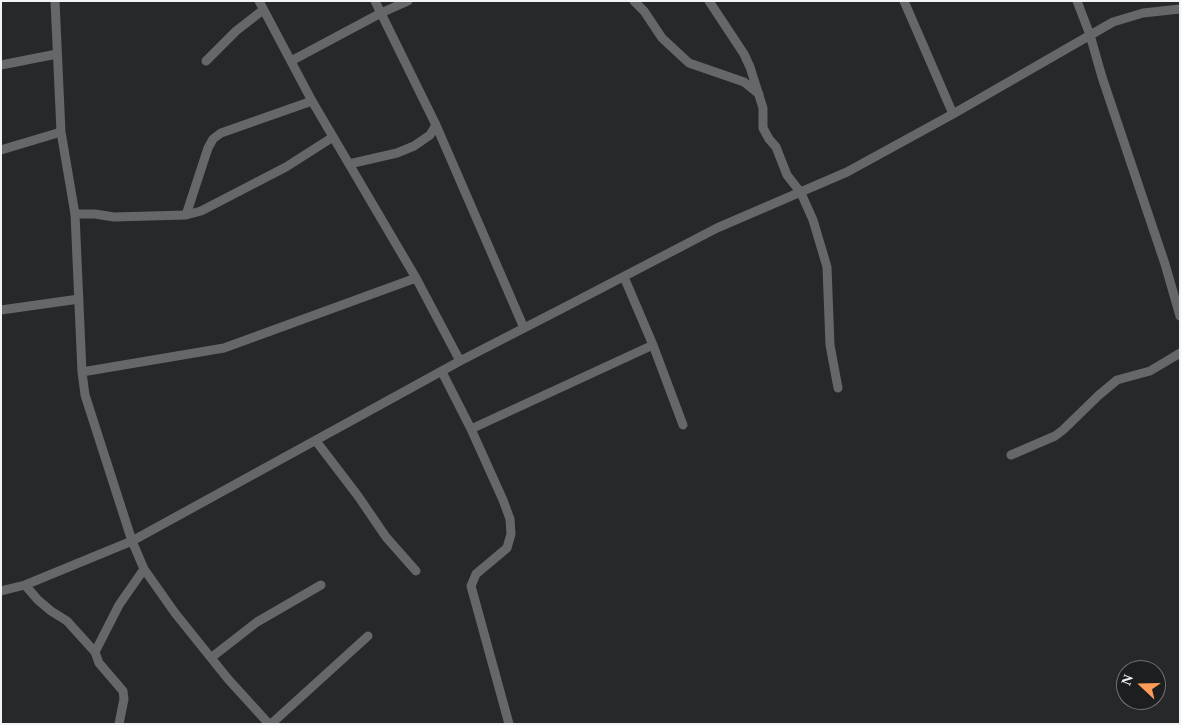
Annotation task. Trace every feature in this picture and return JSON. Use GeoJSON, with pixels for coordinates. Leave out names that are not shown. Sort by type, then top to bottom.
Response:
{"type":"FeatureCollection","features":[{"type":"Feature","properties":{"kind":"street"},"geometry":{"type":"LineString","coordinates":[[55,1],[61,132],[75,214],[82,372],[85,396],[132,541],[144,569],[175,613],[228,679],[270,724],[368,636]]}},
{"type":"Feature","properties":{"kind":"street"},"geometry":{"type":"LineString","coordinates":[[375,1],[436,125],[524,328]]}},
{"type":"Feature","properties":{"kind":"street"},"geometry":{"type":"LineString","coordinates":[[291,61],[408,1]]}},
{"type":"Feature","properties":{"kind":"street"},"geometry":{"type":"LineString","coordinates":[[634,1],[644,10],[662,38],[689,63],[744,82],[759,94]]}},
{"type":"Feature","properties":{"kind":"street"},"geometry":{"type":"LineString","coordinates":[[709,1],[744,54],[763,108],[764,128],[769,139],[780,154],[786,175],[801,193],[814,220],[827,267],[830,345],[838,388]]}},
{"type":"Feature","properties":{"kind":"street"},"geometry":{"type":"LineString","coordinates":[[904,1],[953,114]]}},
{"type":"Feature","properties":{"kind":"street"},"geometry":{"type":"LineString","coordinates":[[1077,1],[1090,35],[1102,77],[1165,264],[1180,316]]}},
{"type":"Feature","properties":{"kind":"street"},"geometry":{"type":"LineString","coordinates":[[206,62],[261,6],[333,138],[416,278],[460,361]]}},
{"type":"Feature","properties":{"kind":"street"},"geometry":{"type":"LineString","coordinates":[[1,591],[25,585],[132,541],[460,361],[717,228],[847,172],[953,114],[1113,22],[1143,13],[1178,12]]}},
{"type":"Feature","properties":{"kind":"street"},"geometry":{"type":"LineString","coordinates":[[1,65],[57,54]]}},
{"type":"Feature","properties":{"kind":"street"},"geometry":{"type":"LineString","coordinates":[[186,215],[208,148],[213,139],[221,133],[312,101]]}},
{"type":"Feature","properties":{"kind":"street"},"geometry":{"type":"LineString","coordinates":[[349,164],[397,153],[414,146],[430,135],[436,125]]}},
{"type":"Feature","properties":{"kind":"street"},"geometry":{"type":"LineString","coordinates":[[1,150],[61,132]]}},
{"type":"Feature","properties":{"kind":"street"},"geometry":{"type":"LineString","coordinates":[[75,214],[114,217],[186,215],[201,211],[286,167],[333,138]]}},
{"type":"Feature","properties":{"kind":"street"},"geometry":{"type":"LineString","coordinates":[[624,277],[653,345],[683,425]]}},
{"type":"Feature","properties":{"kind":"street"},"geometry":{"type":"LineString","coordinates":[[82,372],[174,358],[224,348],[416,278]]}},
{"type":"Feature","properties":{"kind":"street"},"geometry":{"type":"LineString","coordinates":[[1,310],[79,299]]}},
{"type":"Feature","properties":{"kind":"street"},"geometry":{"type":"LineString","coordinates":[[471,429],[653,345]]}},
{"type":"Feature","properties":{"kind":"street"},"geometry":{"type":"LineString","coordinates":[[1011,455],[1055,436],[1117,380],[1150,371],[1180,353]]}},
{"type":"Feature","properties":{"kind":"street"},"geometry":{"type":"LineString","coordinates":[[442,372],[471,429],[510,519],[511,534],[507,548],[476,574],[471,586],[509,724]]}},
{"type":"Feature","properties":{"kind":"street"},"geometry":{"type":"LineString","coordinates":[[316,441],[386,537],[416,571]]}},
{"type":"Feature","properties":{"kind":"street"},"geometry":{"type":"LineString","coordinates":[[95,652],[120,605],[144,569]]}},
{"type":"Feature","properties":{"kind":"street"},"geometry":{"type":"LineString","coordinates":[[212,657],[257,622],[321,584]]}},
{"type":"Feature","properties":{"kind":"street"},"geometry":{"type":"LineString","coordinates":[[25,585],[38,600],[67,621],[95,652],[99,663],[123,692],[124,699],[120,724]]}}]}
